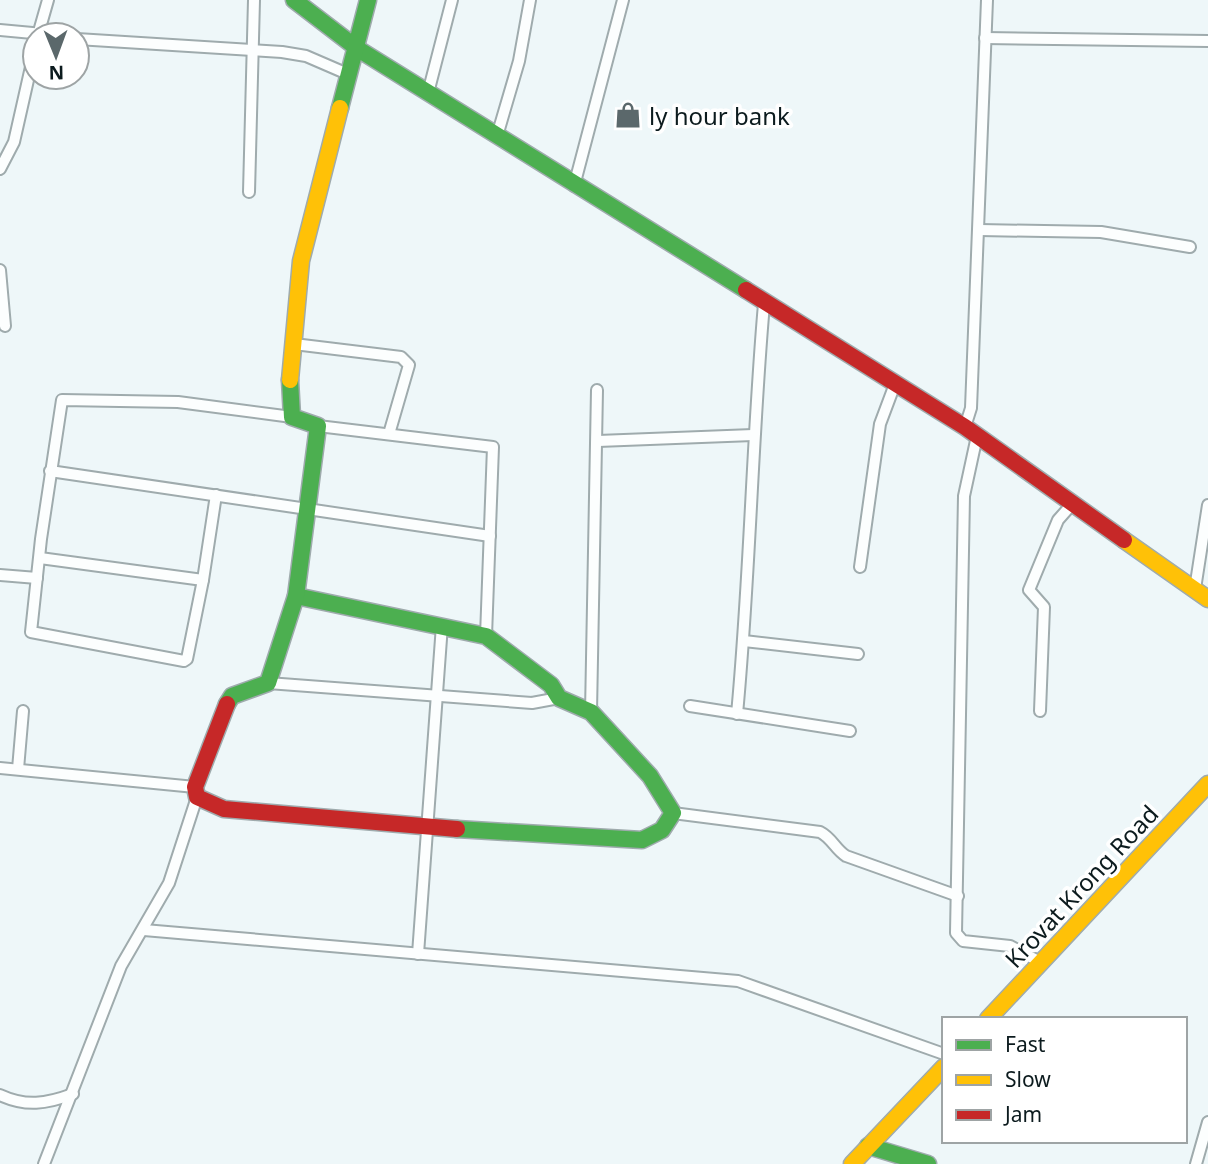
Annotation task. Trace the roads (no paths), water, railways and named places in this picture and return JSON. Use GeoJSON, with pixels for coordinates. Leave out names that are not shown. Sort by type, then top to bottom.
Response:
{"type":"FeatureCollection","features":[{"type":"Feature","properties":{"kind":"main road"},"geometry":{"type":"LineString","coordinates":[[294,0],[358,49],[764,304],[890,394],[971,431],[1202,594]]}},
{"type":"Feature","properties":{"kind":"main road"},"geometry":{"type":"LineString","coordinates":[[296,596],[486,636],[551,685],[559,698],[591,712],[650,776],[673,813],[662,830],[642,840],[429,827],[224,809],[196,792],[220,714],[232,696],[268,683],[296,596],[310,508],[318,426],[292,418],[289,389],[301,261],[358,49],[368,0]]}},
{"type":"Feature","properties":{"kind":"main road","name":"Krovat Krong Road"},"geometry":{"type":"LineString","coordinates":[[990,1017],[1208,784]]}},
{"type":"Feature","properties":{"kind":"main road"},"geometry":{"type":"LineString","coordinates":[[852,1164],[942,1069]]}},
{"type":"Feature","properties":{"kind":"main road"},"geometry":{"type":"LineString","coordinates":[[868,1146],[900,1158],[928,1164]]}},
{"type":"Feature","properties":{"kind":"street"},"geometry":{"type":"LineString","coordinates":[[42,21],[48,0]]}},
{"type":"Feature","properties":{"kind":"street"},"geometry":{"type":"LineString","coordinates":[[249,192],[253,124],[254,0]]}},
{"type":"Feature","properties":{"kind":"street"},"geometry":{"type":"LineString","coordinates":[[428,93],[452,0]]}},
{"type":"Feature","properties":{"kind":"street"},"geometry":{"type":"LineString","coordinates":[[496,136],[519,61],[530,0]]}},
{"type":"Feature","properties":{"kind":"street"},"geometry":{"type":"LineString","coordinates":[[574,186],[623,0]]}},
{"type":"Feature","properties":{"kind":"street"},"geometry":{"type":"LineString","coordinates":[[987,0],[971,431],[964,496],[957,937],[1010,946],[1040,962]]}},
{"type":"Feature","properties":{"kind":"street"},"geometry":{"type":"LineString","coordinates":[[0,30],[21,32]]}},
{"type":"Feature","properties":{"kind":"street"},"geometry":{"type":"LineString","coordinates":[[985,38],[1208,41]]}},
{"type":"Feature","properties":{"kind":"street"},"geometry":{"type":"LineString","coordinates":[[91,40],[252,49],[306,56],[351,75]]}},
{"type":"Feature","properties":{"kind":"street"},"geometry":{"type":"LineString","coordinates":[[0,169],[14,142],[26,91]]}},
{"type":"Feature","properties":{"kind":"street"},"geometry":{"type":"LineString","coordinates":[[980,230],[1101,232],[1190,247]]}},
{"type":"Feature","properties":{"kind":"street"},"geometry":{"type":"LineString","coordinates":[[0,270],[5,326]]}},
{"type":"Feature","properties":{"kind":"street"},"geometry":{"type":"LineString","coordinates":[[737,714],[744,641],[752,435],[764,304]]}},
{"type":"Feature","properties":{"kind":"street"},"geometry":{"type":"LineString","coordinates":[[294,344],[401,357],[409,365],[389,434]]}},
{"type":"Feature","properties":{"kind":"street"},"geometry":{"type":"LineString","coordinates":[[591,712],[597,390]]}},
{"type":"Feature","properties":{"kind":"street"},"geometry":{"type":"LineString","coordinates":[[859,567],[890,394]]}},
{"type":"Feature","properties":{"kind":"street"},"geometry":{"type":"LineString","coordinates":[[216,495],[203,580],[188,656],[184,661],[34,634],[30,629],[60,404],[67,398],[178,402],[292,418]]}},
{"type":"Feature","properties":{"kind":"street"},"geometry":{"type":"LineString","coordinates":[[318,426],[493,447],[486,636]]}},
{"type":"Feature","properties":{"kind":"street"},"geometry":{"type":"LineString","coordinates":[[598,441],[752,435]]}},
{"type":"Feature","properties":{"kind":"street"},"geometry":{"type":"LineString","coordinates":[[50,471],[490,536]]}},
{"type":"Feature","properties":{"kind":"street"},"geometry":{"type":"LineString","coordinates":[[1040,711],[1040,667],[1045,617],[1043,602],[1029,590],[1058,520],[1073,503]]}},
{"type":"Feature","properties":{"kind":"street"},"geometry":{"type":"LineString","coordinates":[[1202,594],[1208,505]]}},
{"type":"Feature","properties":{"kind":"street"},"geometry":{"type":"LineString","coordinates":[[40,558],[203,580]]}},
{"type":"Feature","properties":{"kind":"street"},"geometry":{"type":"LineString","coordinates":[[0,575],[37,578]]}},
{"type":"Feature","properties":{"kind":"street"},"geometry":{"type":"LineString","coordinates":[[418,954],[442,625]]}},
{"type":"Feature","properties":{"kind":"street"},"geometry":{"type":"LineString","coordinates":[[744,641],[858,654]]}},
{"type":"Feature","properties":{"kind":"street"},"geometry":{"type":"LineString","coordinates":[[268,683],[532,703],[559,698]]}},
{"type":"Feature","properties":{"kind":"street"},"geometry":{"type":"LineString","coordinates":[[690,706],[850,731]]}},
{"type":"Feature","properties":{"kind":"street"},"geometry":{"type":"LineString","coordinates":[[18,769],[23,711]]}},
{"type":"Feature","properties":{"kind":"street"},"geometry":{"type":"LineString","coordinates":[[0,768],[196,792],[169,883],[121,966],[44,1164]]}},
{"type":"Feature","properties":{"kind":"street"},"geometry":{"type":"LineString","coordinates":[[673,813],[820,832],[832,839],[839,852],[846,856],[958,896]]}},
{"type":"Feature","properties":{"kind":"street"},"geometry":{"type":"LineString","coordinates":[[144,930],[738,981],[942,1053]]}},
{"type":"Feature","properties":{"kind":"street"},"geometry":{"type":"LineString","coordinates":[[0,1095],[30,1104],[73,1094]]}},
{"type":"Feature","properties":{"kind":"street"},"geometry":{"type":"LineString","coordinates":[[1196,1164],[1208,1122]]}},
{"type":"Feature","properties":{"kind":"place","name":"ly hour bank"},"geometry":{"type":"Point","coordinates":[628,115]}}]}
